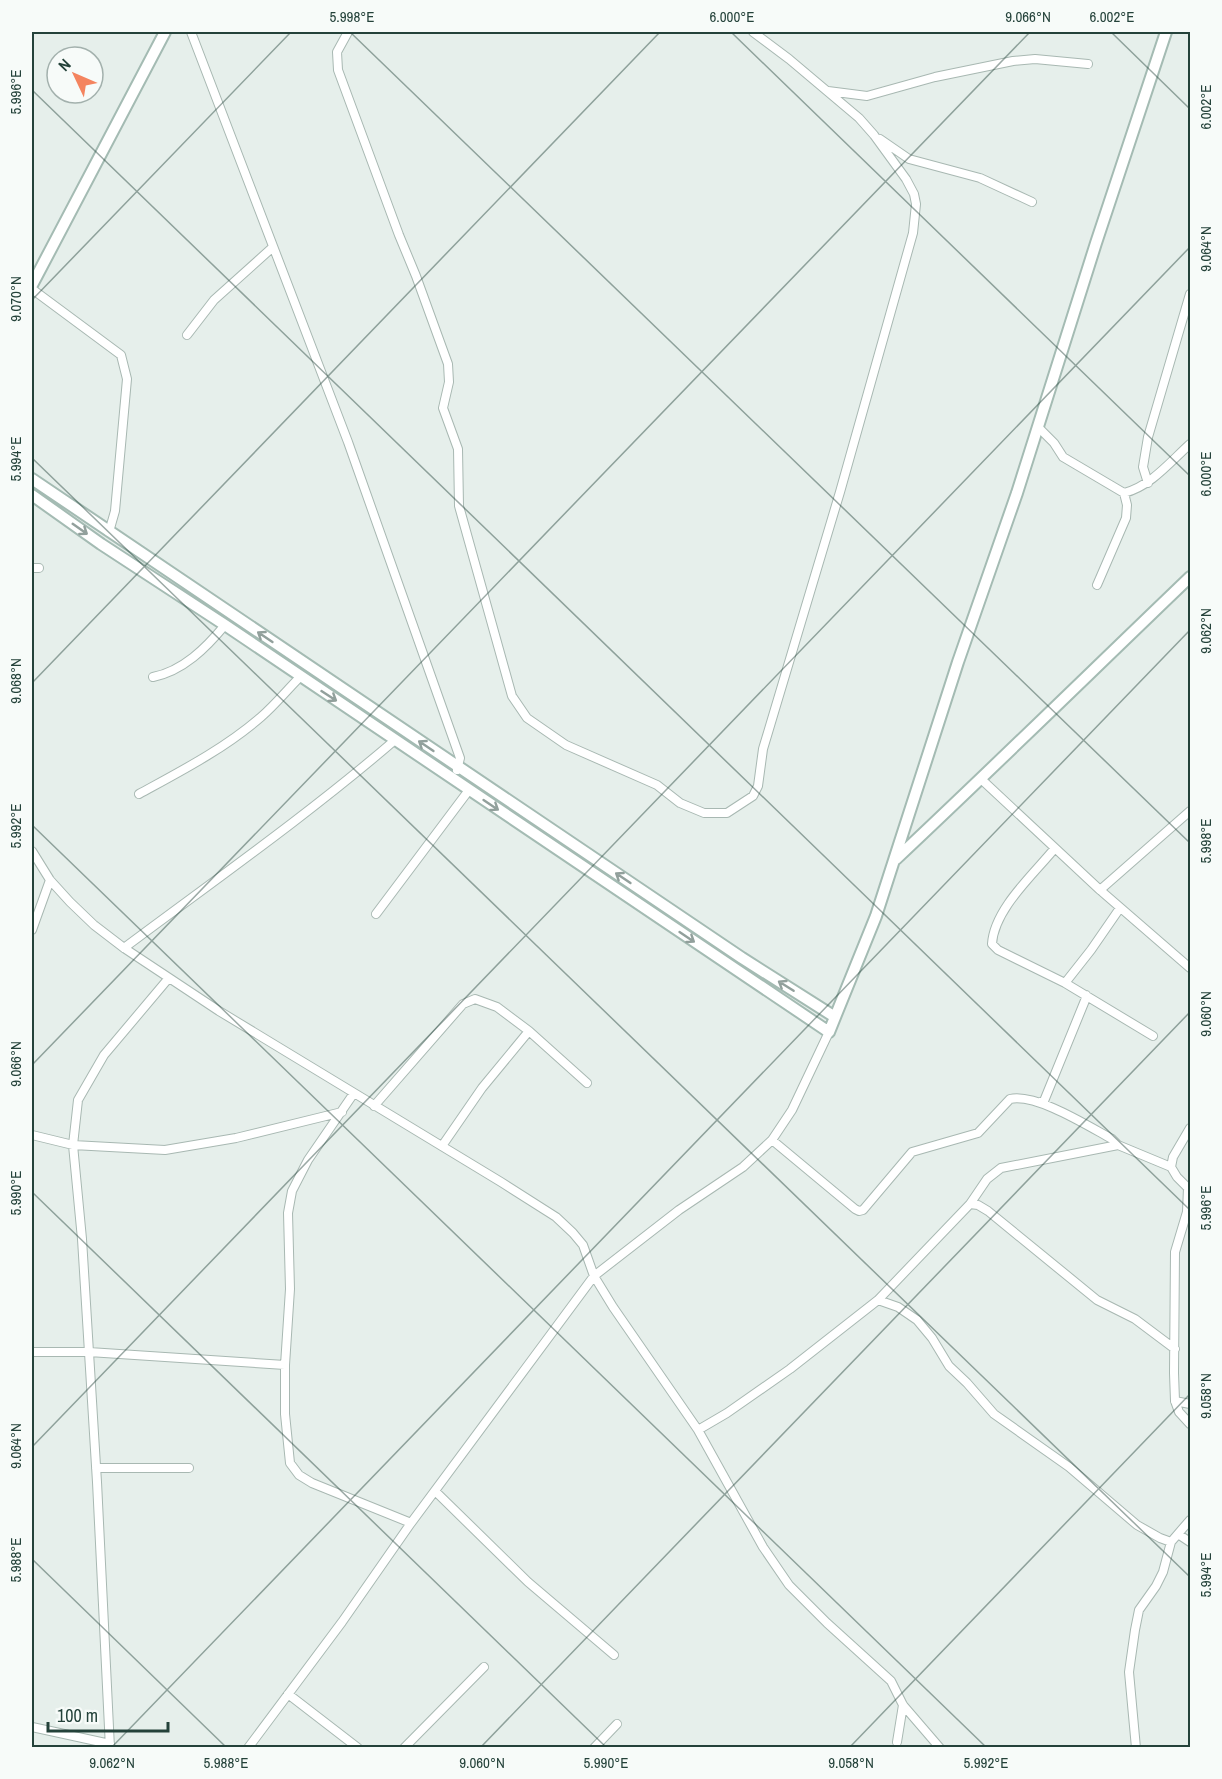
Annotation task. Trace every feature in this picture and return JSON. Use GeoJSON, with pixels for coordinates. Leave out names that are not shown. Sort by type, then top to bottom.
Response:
{"type":"FeatureCollection","features":[{"type":"Feature","properties":{"kind":"street"},"geometry":{"type":"LineString","coordinates":[[109,532],[115,511],[128,379],[121,355],[32,287],[165,32]]}},
{"type":"Feature","properties":{"kind":"street"},"geometry":{"type":"LineString","coordinates":[[191,32],[356,464],[460,758],[459,767],[453,779]]}},
{"type":"Feature","properties":{"kind":"street"},"geometry":{"type":"LineString","coordinates":[[348,32],[337,52],[339,70],[448,364],[449,382],[443,408],[458,449],[459,506],[512,696],[527,718],[566,745],[657,785],[680,803],[704,813],[727,813],[753,796],[758,786],[763,748],[840,492],[913,233],[916,204],[914,194],[906,179],[859,118],[753,32]]}},
{"type":"Feature","properties":{"kind":"street"},"geometry":{"type":"LineString","coordinates":[[248,1748],[594,1276],[680,1210],[743,1167],[772,1140],[792,1110],[829,1032],[876,916],[958,662],[1017,493],[1164,32]]}},
{"type":"Feature","properties":{"kind":"street"},"geometry":{"type":"LineString","coordinates":[[826,91],[867,96],[944,75],[1013,61],[1035,59],[1088,64]]}},
{"type":"Feature","properties":{"kind":"street"},"geometry":{"type":"LineString","coordinates":[[874,135],[909,159],[980,178],[1032,202]]}},
{"type":"Feature","properties":{"kind":"street"},"geometry":{"type":"LineString","coordinates":[[187,335],[214,300],[273,247]]}},
{"type":"Feature","properties":{"kind":"street"},"geometry":{"type":"LineString","coordinates":[[1148,483],[1143,467],[1148,437],[1191,294]]}},
{"type":"Feature","properties":{"kind":"street"},"geometry":{"type":"LineString","coordinates":[[1038,427],[1054,443],[1063,457],[1124,493],[1127,505],[1126,519],[1096,585]]}},
{"type":"Feature","properties":{"kind":"street"},"geometry":{"type":"LineString","coordinates":[[1124,493],[1148,483],[1191,444]]}},
{"type":"Feature","properties":{"kind":"street"},"geometry":{"type":"LineString","coordinates":[[32,479],[732,952],[835,1017]]}},
{"type":"Feature","properties":{"kind":"street"},"geometry":{"type":"LineString","coordinates":[[32,495],[101,544],[829,1032]]}},
{"type":"Feature","properties":{"kind":"street"},"geometry":{"type":"LineString","coordinates":[[894,860],[1191,577]]}},
{"type":"Feature","properties":{"kind":"street"},"geometry":{"type":"LineString","coordinates":[[153,677],[163,675],[186,663],[207,647],[225,625]]}},
{"type":"Feature","properties":{"kind":"street"},"geometry":{"type":"LineString","coordinates":[[139,794],[224,745],[261,717],[300,677]]}},
{"type":"Feature","properties":{"kind":"street"},"geometry":{"type":"LineString","coordinates":[[124,948],[348,780],[395,740]]}},
{"type":"Feature","properties":{"kind":"street"},"geometry":{"type":"LineString","coordinates":[[981,779],[1100,890],[1191,968]]}},
{"type":"Feature","properties":{"kind":"street"},"geometry":{"type":"LineString","coordinates":[[376,914],[469,790]]}},
{"type":"Feature","properties":{"kind":"street"},"geometry":{"type":"LineString","coordinates":[[1100,890],[1191,811]]}},
{"type":"Feature","properties":{"kind":"street"},"geometry":{"type":"LineString","coordinates":[[1055,848],[1014,896],[997,923],[992,934],[992,944],[998,950],[1065,983],[1154,1036]]}},
{"type":"Feature","properties":{"kind":"street"},"geometry":{"type":"LineString","coordinates":[[32,851],[50,880],[94,926],[168,979],[556,1217],[584,1245],[594,1276],[698,1430],[763,1547],[789,1585],[891,1681],[903,1705],[940,1748]]}},
{"type":"Feature","properties":{"kind":"street"},"geometry":{"type":"LineString","coordinates":[[32,930],[50,880]]}},
{"type":"Feature","properties":{"kind":"street"},"geometry":{"type":"LineString","coordinates":[[1065,983],[1120,908]]}},
{"type":"Feature","properties":{"kind":"street"},"geometry":{"type":"LineString","coordinates":[[32,1727],[110,1746],[89,1352],[73,1145],[78,1100],[104,1055],[168,979]]}},
{"type":"Feature","properties":{"kind":"street"},"geometry":{"type":"LineString","coordinates":[[1041,1102],[1044,1101],[1086,995]]}},
{"type":"Feature","properties":{"kind":"street"},"geometry":{"type":"LineString","coordinates":[[374,1106],[463,1004],[475,999],[497,1007],[529,1031],[587,1083]]}},
{"type":"Feature","properties":{"kind":"street"},"geometry":{"type":"LineString","coordinates":[[442,1146],[482,1088],[529,1031]]}},
{"type":"Feature","properties":{"kind":"street"},"geometry":{"type":"LineString","coordinates":[[354,1093],[308,1160],[292,1191],[288,1213],[290,1289],[285,1365],[285,1414],[290,1463],[299,1475],[312,1483],[411,1523]]}},
{"type":"Feature","properties":{"kind":"street"},"geometry":{"type":"LineString","coordinates":[[772,1140],[859,1211],[863,1210],[912,1152],[978,1133],[1010,1099],[1017,1097],[1041,1102],[1112,1139],[1118,1145],[1172,1167]]}},
{"type":"Feature","properties":{"kind":"street"},"geometry":{"type":"LineString","coordinates":[[32,1135],[73,1145],[165,1150],[236,1138],[342,1112]]}},
{"type":"Feature","properties":{"kind":"street"},"geometry":{"type":"LineString","coordinates":[[1191,1128],[1173,1157],[1172,1167],[1177,1177],[1189,1188],[1187,1212],[1175,1252],[1175,1401],[1179,1412],[1191,1424]]}},
{"type":"Feature","properties":{"kind":"street"},"geometry":{"type":"LineString","coordinates":[[698,1430],[727,1413],[790,1369],[878,1300],[970,1204],[987,1179],[1001,1168],[1118,1145]]}},
{"type":"Feature","properties":{"kind":"street"},"geometry":{"type":"LineString","coordinates":[[970,1204],[978,1205],[988,1211],[1097,1300],[1135,1319],[1175,1349]]}},
{"type":"Feature","properties":{"kind":"street"},"geometry":{"type":"LineString","coordinates":[[878,1300],[898,1307],[917,1320],[932,1338],[948,1366],[967,1383],[994,1414],[1069,1467],[1137,1525],[1172,1542]]}},
{"type":"Feature","properties":{"kind":"street"},"geometry":{"type":"LineString","coordinates":[[32,1352],[89,1352],[285,1365]]}},
{"type":"Feature","properties":{"kind":"street"},"geometry":{"type":"LineString","coordinates":[[1175,1401],[1191,1404]]}},
{"type":"Feature","properties":{"kind":"street"},"geometry":{"type":"LineString","coordinates":[[96,1468],[189,1468]]}},
{"type":"Feature","properties":{"kind":"street"},"geometry":{"type":"LineString","coordinates":[[435,1491],[528,1582],[614,1655]]}},
{"type":"Feature","properties":{"kind":"street"},"geometry":{"type":"LineString","coordinates":[[1136,1748],[1129,1672],[1135,1630],[1140,1610],[1163,1572],[1172,1542],[1191,1520]]}},
{"type":"Feature","properties":{"kind":"street"},"geometry":{"type":"LineString","coordinates":[[1178,1534],[1191,1542]]}},
{"type":"Feature","properties":{"kind":"street"},"geometry":{"type":"LineString","coordinates":[[404,1748],[484,1668]]}},
{"type":"Feature","properties":{"kind":"street"},"geometry":{"type":"LineString","coordinates":[[288,1694],[358,1748]]}},
{"type":"Feature","properties":{"kind":"street"},"geometry":{"type":"LineString","coordinates":[[897,1742],[903,1705]]}},
{"type":"Feature","properties":{"kind":"street"},"geometry":{"type":"LineString","coordinates":[[594,1748],[617,1724]]}}]}
